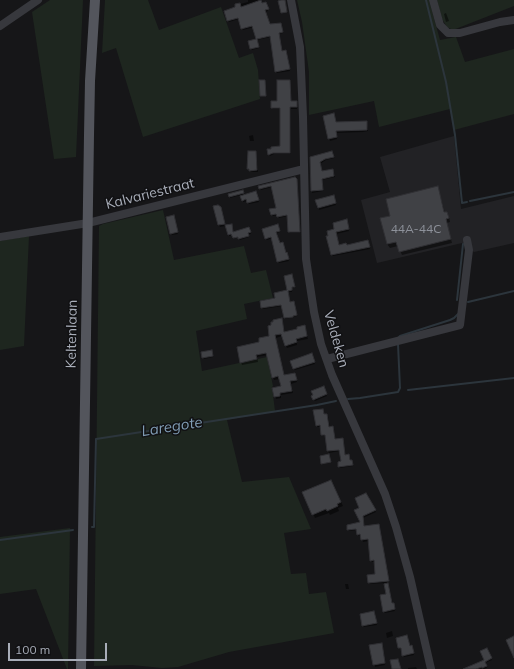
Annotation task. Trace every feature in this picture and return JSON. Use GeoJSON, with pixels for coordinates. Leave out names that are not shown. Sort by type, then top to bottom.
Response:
{"type":"FeatureCollection","features":[{"type":"Feature","properties":{"kind":"main road","name":"Keltenlaan"},"geometry":{"type":"LineString","coordinates":[[81,669],[90,81],[95,0]]}},
{"type":"Feature","properties":{"kind":"street"},"geometry":{"type":"LineString","coordinates":[[0,26],[38,0]]}},
{"type":"Feature","properties":{"kind":"street","name":"Veldeken"},"geometry":{"type":"LineString","coordinates":[[291,0],[300,47],[306,259],[314,312],[327,360],[345,405],[385,494],[396,527],[410,577],[431,669]]}},
{"type":"Feature","properties":{"kind":"street"},"geometry":{"type":"LineString","coordinates":[[433,0],[440,25],[448,33],[460,32],[514,20]]}},
{"type":"Feature","properties":{"kind":"street","name":"Kalvariestraat"},"geometry":{"type":"LineString","coordinates":[[0,237],[88,223],[304,169]]}},
{"type":"Feature","properties":{"kind":"street"},"geometry":{"type":"LineString","coordinates":[[327,360],[460,325],[469,250],[467,240]]}},
{"type":"Feature","properties":{"kind":"shaded area"},"geometry":{"type":"Polygon","coordinates":[[[50,0],[83,0],[76,157],[54,159],[32,12],[50,0]]]}},
{"type":"Feature","properties":{"kind":"shaded area"},"geometry":{"type":"Polygon","coordinates":[[[105,0],[148,0],[159,30],[221,7],[239,58],[253,53],[258,70],[260,99],[143,137],[116,48],[102,53],[105,0]]]}},
{"type":"Feature","properties":{"kind":"shaded area"},"geometry":{"type":"Polygon","coordinates":[[[297,0],[429,0],[440,40],[456,37],[465,62],[514,49],[514,114],[454,130],[450,109],[379,127],[374,101],[309,115],[309,72],[302,22],[297,0]]]}},
{"type":"Feature","properties":{"kind":"shaded area"},"geometry":{"type":"Polygon","coordinates":[[[437,0],[514,0],[514,6],[453,30],[447,27],[442,19],[437,0]]]}},
{"type":"Feature","properties":{"kind":"shaded area"},"geometry":{"type":"Polygon","coordinates":[[[454,136],[461,209],[514,196],[514,243],[474,252],[462,243],[377,263],[361,200],[390,192],[380,157],[454,136]]]}},
{"type":"Feature","properties":{"kind":"shaded area"},"geometry":{"type":"Polygon","coordinates":[[[163,210],[174,260],[244,246],[251,273],[266,270],[273,298],[244,304],[247,319],[196,331],[202,371],[267,357],[273,386],[275,411],[227,420],[242,482],[289,477],[311,529],[284,533],[291,574],[306,573],[309,594],[326,592],[334,633],[229,652],[178,667],[162,668],[132,665],[94,666],[99,226],[163,210]]]}},
{"type":"Feature","properties":{"kind":"shaded area"},"geometry":{"type":"Polygon","coordinates":[[[29,236],[24,346],[0,350],[0,241],[29,236]]]}},
{"type":"Feature","properties":{"kind":"shaded area"},"geometry":{"type":"Polygon","coordinates":[[[70,528],[67,669],[36,589],[0,594],[0,537],[70,528]]]}},
{"type":"Feature","properties":{"kind":"building"},"geometry":{"type":"Polygon","coordinates":[[[261,0],[262,3],[266,2],[269,9],[265,10],[270,24],[281,23],[283,32],[279,33],[282,51],[286,50],[290,69],[275,72],[270,36],[257,39],[259,47],[250,49],[248,41],[256,39],[252,26],[241,29],[238,18],[227,21],[224,11],[235,7],[235,4],[240,3],[241,7],[261,0]]]}},
{"type":"Feature","properties":{"kind":"building"},"geometry":{"type":"Polygon","coordinates":[[[285,0],[287,12],[281,13],[278,1],[285,0]]]}},
{"type":"Feature","properties":{"kind":"building"},"geometry":{"type":"Polygon","coordinates":[[[259,80],[265,80],[266,96],[260,96],[259,80]]]}},
{"type":"Feature","properties":{"kind":"building"},"geometry":{"type":"Polygon","coordinates":[[[277,80],[290,80],[291,101],[297,101],[297,107],[290,107],[290,153],[273,153],[268,155],[267,149],[280,146],[280,108],[271,108],[271,101],[277,101],[277,80]]]}},
{"type":"Feature","properties":{"kind":"building"},"geometry":{"type":"Polygon","coordinates":[[[334,113],[336,122],[367,121],[367,130],[336,131],[337,137],[328,139],[323,116],[334,113]]]}},
{"type":"Feature","properties":{"kind":"building"},"geometry":{"type":"Polygon","coordinates":[[[248,151],[256,151],[257,170],[249,171],[249,169],[247,169],[248,151]]]}},
{"type":"Feature","properties":{"kind":"building"},"geometry":{"type":"Polygon","coordinates":[[[332,151],[334,157],[320,162],[322,171],[333,169],[334,176],[322,179],[323,190],[311,191],[310,157],[332,151]]]}},
{"type":"Feature","properties":{"kind":"building"},"geometry":{"type":"Polygon","coordinates":[[[295,177],[297,179],[300,232],[288,232],[287,215],[277,217],[276,214],[271,215],[269,209],[276,208],[271,186],[259,189],[258,186],[295,177]]]}},
{"type":"Feature","properties":{"kind":"building"},"geometry":{"type":"Polygon","coordinates":[[[438,186],[444,212],[447,212],[449,218],[446,219],[451,239],[399,252],[396,242],[387,244],[380,218],[390,216],[386,199],[438,186]]]}},
{"type":"Feature","properties":{"kind":"building"},"geometry":{"type":"Polygon","coordinates":[[[243,190],[244,193],[229,197],[228,194],[243,190]]]}},
{"type":"Feature","properties":{"kind":"building"},"geometry":{"type":"Polygon","coordinates":[[[256,191],[259,200],[247,203],[246,199],[242,201],[240,196],[256,191]]]}},
{"type":"Feature","properties":{"kind":"building"},"geometry":{"type":"Polygon","coordinates":[[[334,195],[336,203],[318,208],[315,200],[334,195]]]}},
{"type":"Feature","properties":{"kind":"building"},"geometry":{"type":"Polygon","coordinates":[[[218,205],[221,207],[225,224],[218,225],[213,206],[218,205]]]}},
{"type":"Feature","properties":{"kind":"building"},"geometry":{"type":"Polygon","coordinates":[[[174,215],[178,232],[170,234],[166,217],[174,215]]]}},
{"type":"Feature","properties":{"kind":"building"},"geometry":{"type":"Polygon","coordinates":[[[347,219],[349,229],[336,232],[339,245],[346,243],[347,245],[368,240],[370,247],[331,255],[326,236],[328,236],[327,231],[334,229],[333,223],[347,219]]]}},
{"type":"Feature","properties":{"kind":"building"},"geometry":{"type":"Polygon","coordinates":[[[232,224],[233,232],[249,227],[251,232],[248,233],[249,236],[238,239],[238,237],[233,238],[231,234],[228,235],[225,225],[232,224]]]}},
{"type":"Feature","properties":{"kind":"building"},"geometry":{"type":"Polygon","coordinates":[[[278,224],[280,231],[276,232],[280,243],[283,242],[289,259],[277,262],[271,237],[265,239],[262,229],[278,224]]]}},
{"type":"Feature","properties":{"kind":"building"},"geometry":{"type":"Polygon","coordinates":[[[292,274],[295,287],[292,287],[292,290],[288,291],[290,302],[294,301],[297,315],[284,318],[281,305],[261,308],[260,301],[275,298],[274,293],[287,290],[284,276],[292,274]]]}},
{"type":"Feature","properties":{"kind":"building"},"geometry":{"type":"Polygon","coordinates":[[[282,318],[284,332],[297,329],[297,327],[305,325],[307,336],[296,339],[297,342],[285,346],[281,334],[275,335],[284,375],[295,373],[297,380],[290,381],[292,391],[280,393],[280,396],[274,397],[272,388],[281,386],[278,376],[272,378],[266,353],[256,355],[257,359],[240,363],[237,347],[259,342],[259,338],[269,336],[268,326],[271,325],[273,320],[282,318]]]}},
{"type":"Feature","properties":{"kind":"building"},"geometry":{"type":"Polygon","coordinates":[[[212,350],[213,356],[202,358],[201,352],[212,350]]]}},
{"type":"Feature","properties":{"kind":"building"},"geometry":{"type":"Polygon","coordinates":[[[312,353],[315,362],[293,369],[290,361],[312,353]]]}},
{"type":"Feature","properties":{"kind":"building"},"geometry":{"type":"Polygon","coordinates":[[[324,386],[327,394],[313,400],[311,391],[324,386]]]}},
{"type":"Feature","properties":{"kind":"building"},"geometry":{"type":"Polygon","coordinates":[[[323,409],[324,414],[327,414],[329,427],[333,426],[335,439],[343,438],[345,455],[349,454],[353,465],[338,467],[338,462],[341,461],[339,450],[327,451],[325,435],[321,435],[320,425],[316,426],[313,410],[323,409]]]}},
{"type":"Feature","properties":{"kind":"building"},"geometry":{"type":"Polygon","coordinates":[[[329,454],[331,462],[321,464],[320,456],[329,454]]]}},
{"type":"Feature","properties":{"kind":"building"},"geometry":{"type":"Polygon","coordinates":[[[331,480],[341,502],[337,504],[338,506],[327,511],[326,509],[312,515],[302,492],[331,480]]]}},
{"type":"Feature","properties":{"kind":"building"},"geometry":{"type":"Polygon","coordinates":[[[366,493],[376,510],[363,516],[364,526],[379,524],[389,581],[368,583],[367,575],[375,574],[374,560],[370,561],[368,539],[361,540],[360,534],[357,535],[356,529],[347,530],[347,525],[360,522],[354,510],[359,508],[355,498],[366,493]]]}},
{"type":"Feature","properties":{"kind":"building"},"geometry":{"type":"Polygon","coordinates":[[[388,583],[392,603],[394,603],[395,609],[383,612],[380,595],[386,594],[384,584],[388,583]]]}},
{"type":"Feature","properties":{"kind":"building"},"geometry":{"type":"Polygon","coordinates":[[[374,611],[377,623],[362,626],[360,614],[374,611]]]}},
{"type":"Feature","properties":{"kind":"building"},"geometry":{"type":"Polygon","coordinates":[[[407,635],[414,653],[402,656],[401,648],[398,648],[396,638],[407,635]]]}},
{"type":"Feature","properties":{"kind":"building"},"geometry":{"type":"Polygon","coordinates":[[[514,636],[514,658],[506,640],[514,636]]]}},
{"type":"Feature","properties":{"kind":"building"},"geometry":{"type":"Polygon","coordinates":[[[382,643],[385,663],[373,665],[369,645],[382,643]]]}},
{"type":"Feature","properties":{"kind":"building"},"geometry":{"type":"Polygon","coordinates":[[[487,648],[492,658],[485,662],[487,666],[476,669],[463,669],[484,660],[480,651],[487,648]]]}},
{"type":"Feature","properties":{"kind":"building"},"geometry":{"type":"Polygon","coordinates":[[[398,659],[401,669],[392,669],[390,660],[398,659]]]}},
{"type":"Feature","properties":{"kind":"waterway"},"geometry":{"type":"LineString","coordinates":[[426,0],[446,82],[455,135],[462,203],[467,202]]}},
{"type":"Feature","properties":{"kind":"waterway"},"geometry":{"type":"LineString","coordinates":[[470,201],[514,192]]}},
{"type":"Feature","properties":{"kind":"waterway"},"geometry":{"type":"LineString","coordinates":[[457,300],[463,244]]}},
{"type":"Feature","properties":{"kind":"waterway","name":"Laregote"},"geometry":{"type":"LineString","coordinates":[[468,302],[514,291]]}},
{"type":"Feature","properties":{"kind":"waterway","name":"Laregote"},"geometry":{"type":"LineString","coordinates":[[398,338],[400,336],[450,320],[458,314]]}},
{"type":"Feature","properties":{"kind":"waterway","name":"Laregote"},"geometry":{"type":"LineString","coordinates":[[348,399],[398,392],[400,388],[398,344]]}},
{"type":"Feature","properties":{"kind":"waterway"},"geometry":{"type":"LineString","coordinates":[[408,390],[514,378]]}},
{"type":"Feature","properties":{"kind":"waterway","name":"Laregote"},"geometry":{"type":"LineString","coordinates":[[92,527],[94,527],[96,439],[336,401]]}},
{"type":"Feature","properties":{"kind":"waterway","name":"Laregote"},"geometry":{"type":"LineString","coordinates":[[0,540],[73,530]]}}]}
